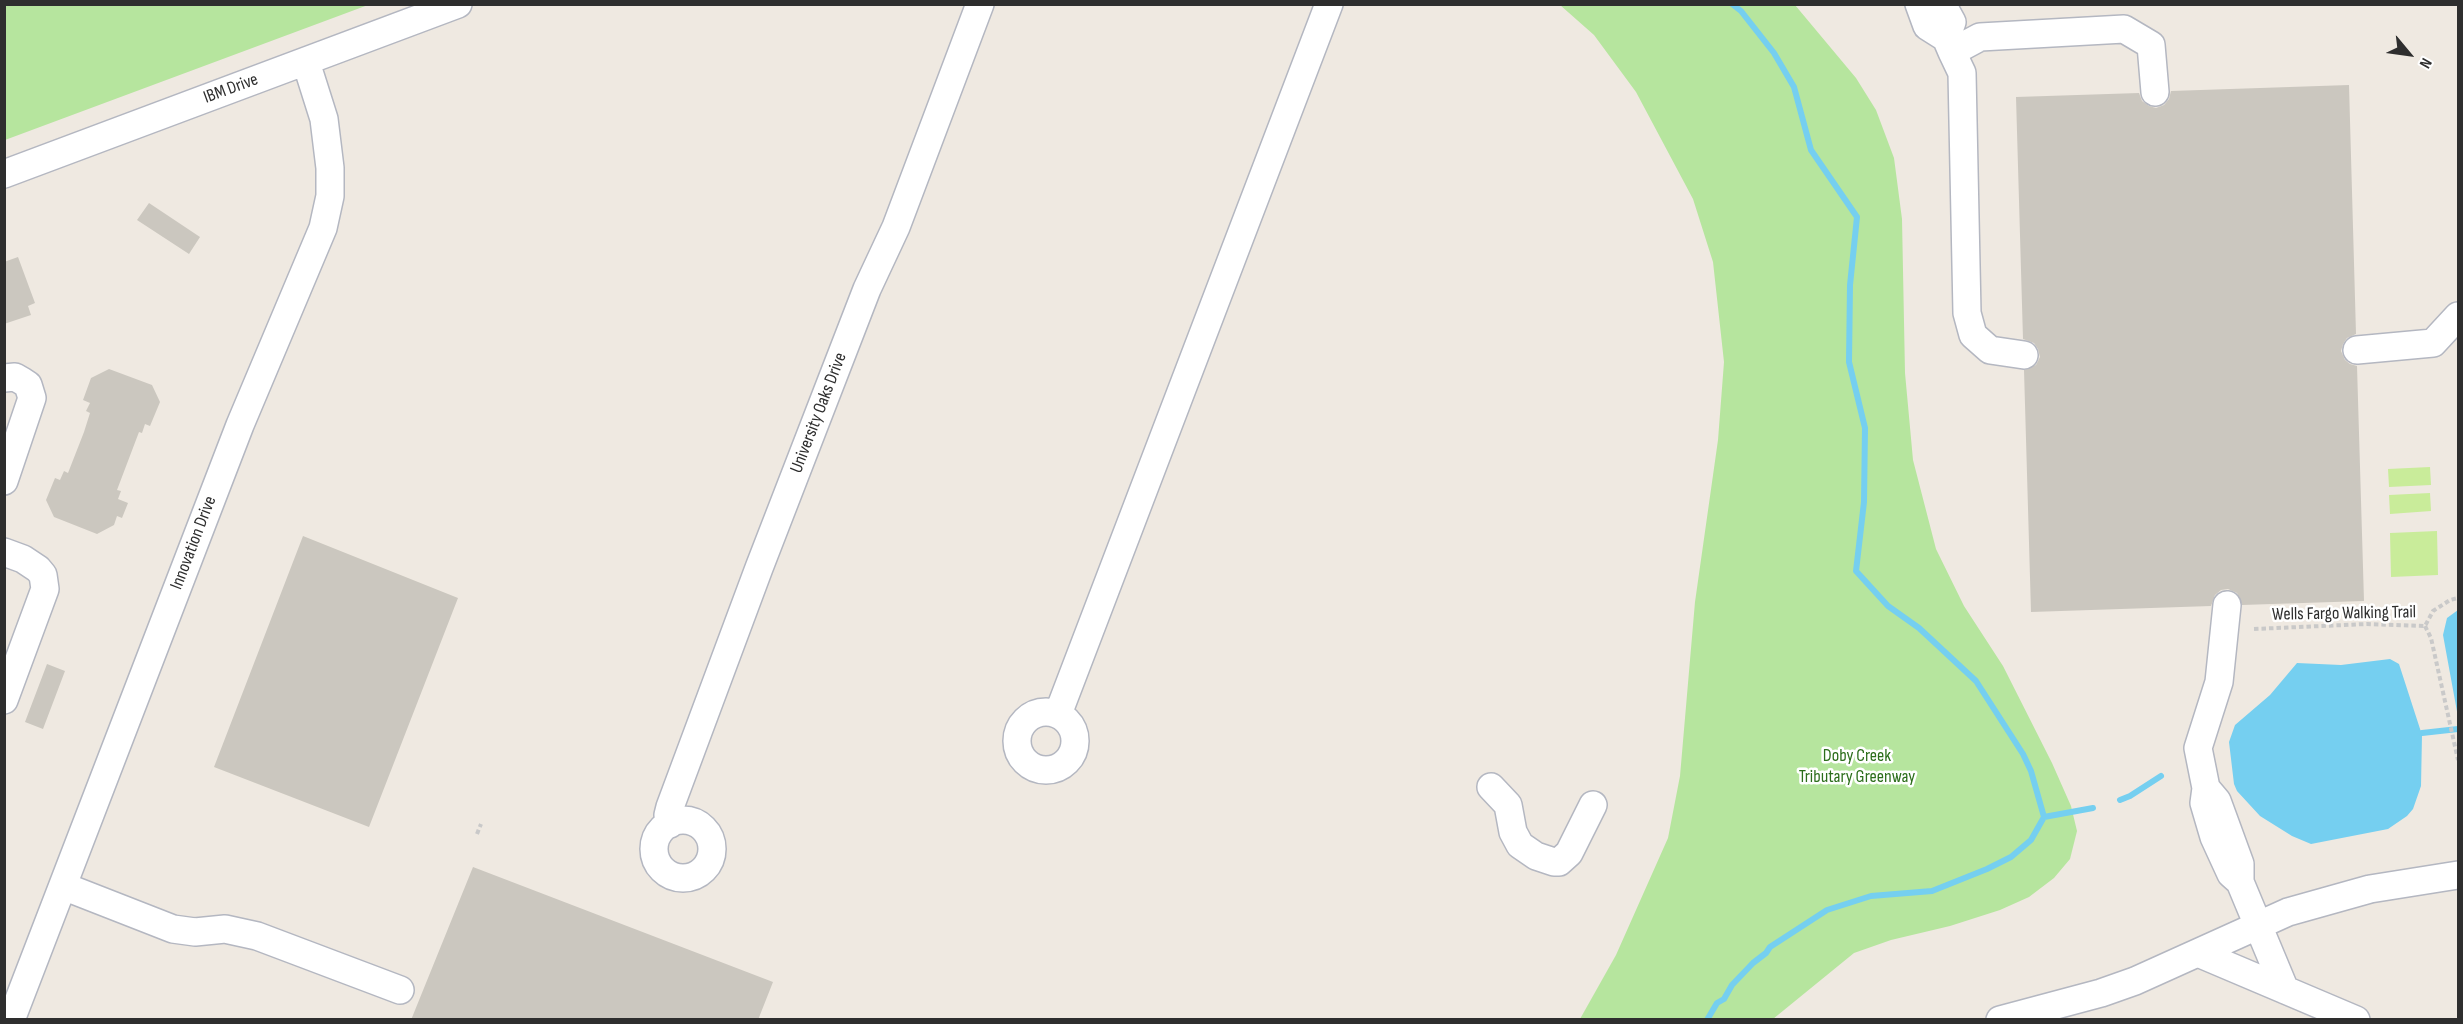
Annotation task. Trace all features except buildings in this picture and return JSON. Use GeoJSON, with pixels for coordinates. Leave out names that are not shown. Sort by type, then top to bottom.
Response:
{"type":"FeatureCollection","features":[{"type":"Feature","properties":{"kind":"street","name":"IBM Drive"},"geometry":{"type":"LineString","coordinates":[[4,174],[458,4]]}},
{"type":"Feature","properties":{"kind":"street","name":"University Oaks Drive"},"geometry":{"type":"LineString","coordinates":[[670,824],[668,814],[670,807],[759,568],[863,299],[896,227],[980,4]]}},
{"type":"Feature","properties":{"kind":"street"},"geometry":{"type":"LineString","coordinates":[[1058,714],[1329,4]]}},
{"type":"Feature","properties":{"kind":"street"},"geometry":{"type":"LineString","coordinates":[[1919,4],[1927,26],[1949,45],[1962,73],[1967,313],[1973,336],[1990,350],[2024,355]]}},
{"type":"Feature","properties":{"kind":"street"},"geometry":{"type":"LineString","coordinates":[[1942,4],[1952,22],[1949,45]]}},
{"type":"Feature","properties":{"kind":"street"},"geometry":{"type":"LineString","coordinates":[[1949,45],[1980,37],[2124,29],[2151,45],[2155,92]]}},
{"type":"Feature","properties":{"kind":"street","name":"Innovation Drive"},"geometry":{"type":"LineString","coordinates":[[11,1020],[244,414],[325,219],[331,184],[325,127],[306,62]]}},
{"type":"Feature","properties":{"kind":"street"},"geometry":{"type":"LineString","coordinates":[[2357,350],[2433,343],[2458,316]]}},
{"type":"Feature","properties":{"kind":"street"},"geometry":{"type":"LineString","coordinates":[[4,378],[15,377],[25,383],[32,392],[32,398],[4,481]]}},
{"type":"Feature","properties":{"kind":"street"},"geometry":{"type":"LineString","coordinates":[[4,552],[23,559],[38,569],[43,575],[45,589],[4,700]]}},
{"type":"Feature","properties":{"kind":"street"},"geometry":{"type":"LineString","coordinates":[[2227,605],[2219,682],[2198,748],[2206,788],[2217,801],[2240,864],[2240,882],[2285,990]]}},
{"type":"Feature","properties":{"kind":"street"},"geometry":{"type":"LineString","coordinates":[[1491,787],[1508,805],[1513,832],[1520,845],[1536,856],[1554,862],[1559,862],[1569,853],[1593,805]]}},
{"type":"Feature","properties":{"kind":"street"},"geometry":{"type":"LineString","coordinates":[[2000,1020],[2052,1013],[2198,953],[2288,912],[2341,896],[2391,885],[2458,875]]}},
{"type":"Feature","properties":{"kind":"street"},"geometry":{"type":"LineString","coordinates":[[63,886],[173,929],[195,932],[225,929],[257,936],[400,990]]}},
{"type":"Feature","properties":{"kind":"street"},"geometry":{"type":"LineString","coordinates":[[2198,953],[2356,1020]]}},
{"type":"Feature","properties":{"kind":"path","name":"Wells Fargo Walking Trail"},"geometry":{"type":"LineString","coordinates":[[2254,629],[2367,624],[2425,626],[2433,611],[2450,600],[2458,598]]}},
{"type":"Feature","properties":{"kind":"path"},"geometry":{"type":"LineString","coordinates":[[2425,626],[2431,638],[2458,760]]}},
{"type":"Feature","properties":{"kind":"path"},"geometry":{"type":"LineString","coordinates":[[477,834],[481,824]]}},
{"type":"Feature","properties":{"kind":"green space"},"geometry":{"type":"Polygon","coordinates":[[[5,4],[368,4],[368,5],[5,140],[5,4]]]}},
{"type":"Feature","properties":{"kind":"green space","name":"Doby Creek Tributary Greenway"},"geometry":{"type":"Polygon","coordinates":[[[1560,5],[1795,5],[1856,78],[1876,110],[1894,158],[1902,219],[1905,373],[1913,460],[1936,549],[1964,606],[2003,666],[2052,763],[2071,806],[2077,831],[2070,859],[2054,878],[2029,897],[2000,910],[1950,926],[1891,940],[1854,953],[1773,1019],[1580,1019],[1616,955],[1668,838],[1680,776],[1695,602],[1718,440],[1724,362],[1713,262],[1693,199],[1636,92],[1594,35],[1560,5]]]}},
{"type":"Feature","properties":{"kind":"green space"},"geometry":{"type":"Polygon","coordinates":[[[2430,467],[2431,485],[2389,487],[2388,469],[2430,467]]]}},
{"type":"Feature","properties":{"kind":"green space"},"geometry":{"type":"Polygon","coordinates":[[[2430,493],[2431,511],[2390,514],[2389,495],[2430,493]]]}},
{"type":"Feature","properties":{"kind":"green space"},"geometry":{"type":"Polygon","coordinates":[[[2437,531],[2438,575],[2391,577],[2390,533],[2437,531]]]}},
{"type":"Feature","properties":{"kind":"water"},"geometry":{"type":"Polygon","coordinates":[[[2458,610],[2458,717],[2443,635],[2447,618],[2458,610]]]}},
{"type":"Feature","properties":{"kind":"water"},"geometry":{"type":"Polygon","coordinates":[[[2390,659],[2399,664],[2422,735],[2421,786],[2413,809],[2388,829],[2311,844],[2292,836],[2260,816],[2237,791],[2234,784],[2229,742],[2235,725],[2270,695],[2297,663],[2341,665],[2390,659]]]}},
{"type":"Feature","properties":{"kind":"waterway"},"geometry":{"type":"LineString","coordinates":[[1707,1020],[1732,985],[1770,947],[1827,910],[1871,896],[1932,891],[1987,869],[2011,857],[2031,840],[2044,817],[2031,771],[2023,754],[1976,681],[1919,628],[1888,606],[1856,571],[1864,502],[1865,428],[1849,362],[1850,285],[1857,217],[1811,150],[1794,87],[1774,53],[1741,11],[1732,4]]}},
{"type":"Feature","properties":{"kind":"waterway"},"geometry":{"type":"LineString","coordinates":[[2422,733],[2458,729]]}},
{"type":"Feature","properties":{"kind":"waterway"},"geometry":{"type":"LineString","coordinates":[[2120,800],[2161,776]]}},
{"type":"Feature","properties":{"kind":"waterway"},"geometry":{"type":"LineString","coordinates":[[2044,817],[2093,808]]}}]}
